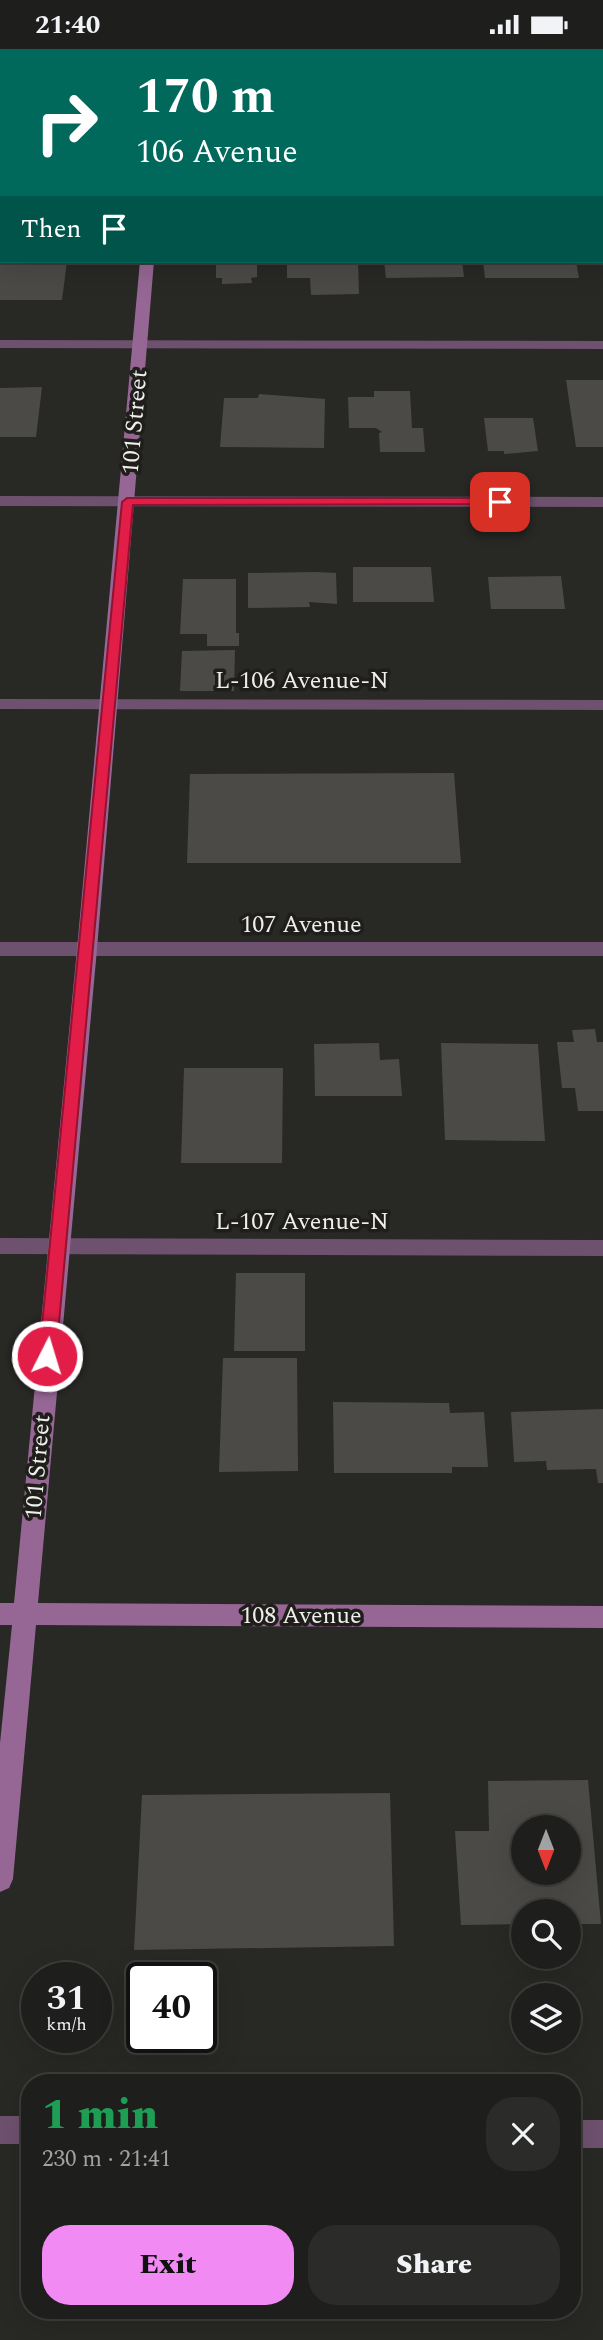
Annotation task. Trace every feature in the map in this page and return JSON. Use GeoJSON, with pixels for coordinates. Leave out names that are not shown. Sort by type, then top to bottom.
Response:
{"type":"FeatureCollection","features":[{"type":"Feature","properties":{"kind":"street","name":"101 Street"},"geometry":{"type":"LineString","coordinates":[[0,1879],[12,1614],[58,1247],[88,949],[146,263]]}},
{"type":"Feature","properties":{"kind":"street"},"geometry":{"type":"LineString","coordinates":[[0,344],[603,345]]}},
{"type":"Feature","properties":{"kind":"street"},"geometry":{"type":"LineString","coordinates":[[0,501],[603,502]]}},
{"type":"Feature","properties":{"kind":"street","name":"L-106 Avenue-N"},"geometry":{"type":"LineString","coordinates":[[0,704],[603,705]]}},
{"type":"Feature","properties":{"kind":"street","name":"107 Avenue"},"geometry":{"type":"LineString","coordinates":[[0,949],[603,949]]}},
{"type":"Feature","properties":{"kind":"street","name":"L-107 Avenue-N"},"geometry":{"type":"LineString","coordinates":[[0,1246],[603,1248]]}},
{"type":"Feature","properties":{"kind":"street","name":"108 Avenue"},"geometry":{"type":"LineString","coordinates":[[12,1614],[603,1617]]}},
{"type":"Feature","properties":{"kind":"street"},"geometry":{"type":"LineString","coordinates":[[0,2130],[21,2130]]}},
{"type":"Feature","properties":{"kind":"street"},"geometry":{"type":"LineString","coordinates":[[581,2134],[603,2134]]}},
{"type":"Feature","properties":{"kind":"building"},"geometry":{"type":"Polygon","coordinates":[[[0,263],[67,263],[62,300],[0,300],[0,263]]]}},
{"type":"Feature","properties":{"kind":"building"},"geometry":{"type":"Polygon","coordinates":[[[216,263],[257,263],[257,277],[251,278],[252,283],[222,284],[222,278],[216,278],[216,263]]]}},
{"type":"Feature","properties":{"kind":"building"},"geometry":{"type":"Polygon","coordinates":[[[287,263],[358,263],[359,294],[311,295],[310,278],[287,278],[287,263]]]}},
{"type":"Feature","properties":{"kind":"building"},"geometry":{"type":"Polygon","coordinates":[[[384,263],[462,263],[464,277],[386,278],[384,263]]]}},
{"type":"Feature","properties":{"kind":"building"},"geometry":{"type":"Polygon","coordinates":[[[483,263],[576,263],[579,278],[485,278],[483,263]]]}},
{"type":"Feature","properties":{"kind":"building"},"geometry":{"type":"Polygon","coordinates":[[[566,380],[603,380],[603,447],[576,447],[566,380]]]}},
{"type":"Feature","properties":{"kind":"building"},"geometry":{"type":"Polygon","coordinates":[[[42,387],[36,437],[0,437],[0,388],[42,387]]]}},
{"type":"Feature","properties":{"kind":"building"},"geometry":{"type":"Polygon","coordinates":[[[374,391],[410,391],[412,428],[423,428],[425,452],[380,452],[379,433],[382,432],[376,428],[349,428],[348,397],[374,397],[374,391]]]}},
{"type":"Feature","properties":{"kind":"building"},"geometry":{"type":"Polygon","coordinates":[[[259,394],[325,399],[324,448],[220,447],[224,398],[258,398],[259,394]]]}},
{"type":"Feature","properties":{"kind":"building"},"geometry":{"type":"Polygon","coordinates":[[[484,418],[533,418],[538,451],[504,454],[504,451],[488,451],[484,418]]]}},
{"type":"Feature","properties":{"kind":"building"},"geometry":{"type":"Polygon","coordinates":[[[353,567],[431,567],[434,602],[353,602],[353,567]]]}},
{"type":"Feature","properties":{"kind":"building"},"geometry":{"type":"Polygon","coordinates":[[[248,573],[336,573],[337,604],[309,602],[310,607],[248,608],[248,573]]]}},
{"type":"Feature","properties":{"kind":"building"},"geometry":{"type":"Polygon","coordinates":[[[561,576],[565,609],[491,609],[488,577],[561,576]]]}},
{"type":"Feature","properties":{"kind":"building"},"geometry":{"type":"Polygon","coordinates":[[[183,579],[236,579],[236,633],[239,633],[239,646],[207,646],[207,634],[180,634],[183,579]]]}},
{"type":"Feature","properties":{"kind":"building"},"geometry":{"type":"Polygon","coordinates":[[[235,650],[234,691],[180,691],[182,651],[235,650]]]}},
{"type":"Feature","properties":{"kind":"building"},"geometry":{"type":"Polygon","coordinates":[[[454,773],[461,863],[187,863],[190,774],[454,773]]]}},
{"type":"Feature","properties":{"kind":"building"},"geometry":{"type":"Polygon","coordinates":[[[595,1029],[597,1042],[603,1042],[603,1111],[578,1111],[575,1088],[562,1088],[557,1042],[574,1042],[572,1030],[595,1029]]]}},
{"type":"Feature","properties":{"kind":"building"},"geometry":{"type":"Polygon","coordinates":[[[379,1043],[380,1060],[399,1059],[402,1096],[315,1096],[314,1044],[379,1043]]]}},
{"type":"Feature","properties":{"kind":"building"},"geometry":{"type":"Polygon","coordinates":[[[441,1043],[538,1044],[545,1141],[445,1140],[441,1043]]]}},
{"type":"Feature","properties":{"kind":"building"},"geometry":{"type":"Polygon","coordinates":[[[184,1068],[283,1068],[282,1163],[181,1163],[184,1068]]]}},
{"type":"Feature","properties":{"kind":"building"},"geometry":{"type":"Polygon","coordinates":[[[236,1273],[305,1273],[305,1351],[234,1351],[236,1273]]]}},
{"type":"Feature","properties":{"kind":"building"},"geometry":{"type":"Polygon","coordinates":[[[223,1358],[297,1358],[298,1471],[219,1472],[223,1358]]]}},
{"type":"Feature","properties":{"kind":"building"},"geometry":{"type":"Polygon","coordinates":[[[333,1402],[449,1403],[450,1413],[484,1412],[488,1467],[452,1467],[452,1473],[334,1473],[333,1402]]]}},
{"type":"Feature","properties":{"kind":"building"},"geometry":{"type":"Polygon","coordinates":[[[603,1409],[603,1483],[598,1483],[596,1469],[547,1470],[546,1461],[514,1462],[511,1412],[603,1409]]]}},
{"type":"Feature","properties":{"kind":"building"},"geometry":{"type":"Polygon","coordinates":[[[588,1780],[601,1924],[581,1924],[581,1899],[511,1899],[511,1924],[461,1925],[455,1831],[489,1831],[488,1781],[588,1780]]]}},
{"type":"Feature","properties":{"kind":"building"},"geometry":{"type":"Polygon","coordinates":[[[390,1793],[394,1946],[134,1950],[142,1795],[390,1793]]]}},
{"type":"Feature","properties":{"kind":"route"},"geometry":{"type":"LineString","coordinates":[[47,1356],[88,949],[127,502],[500,502]]}}]}
